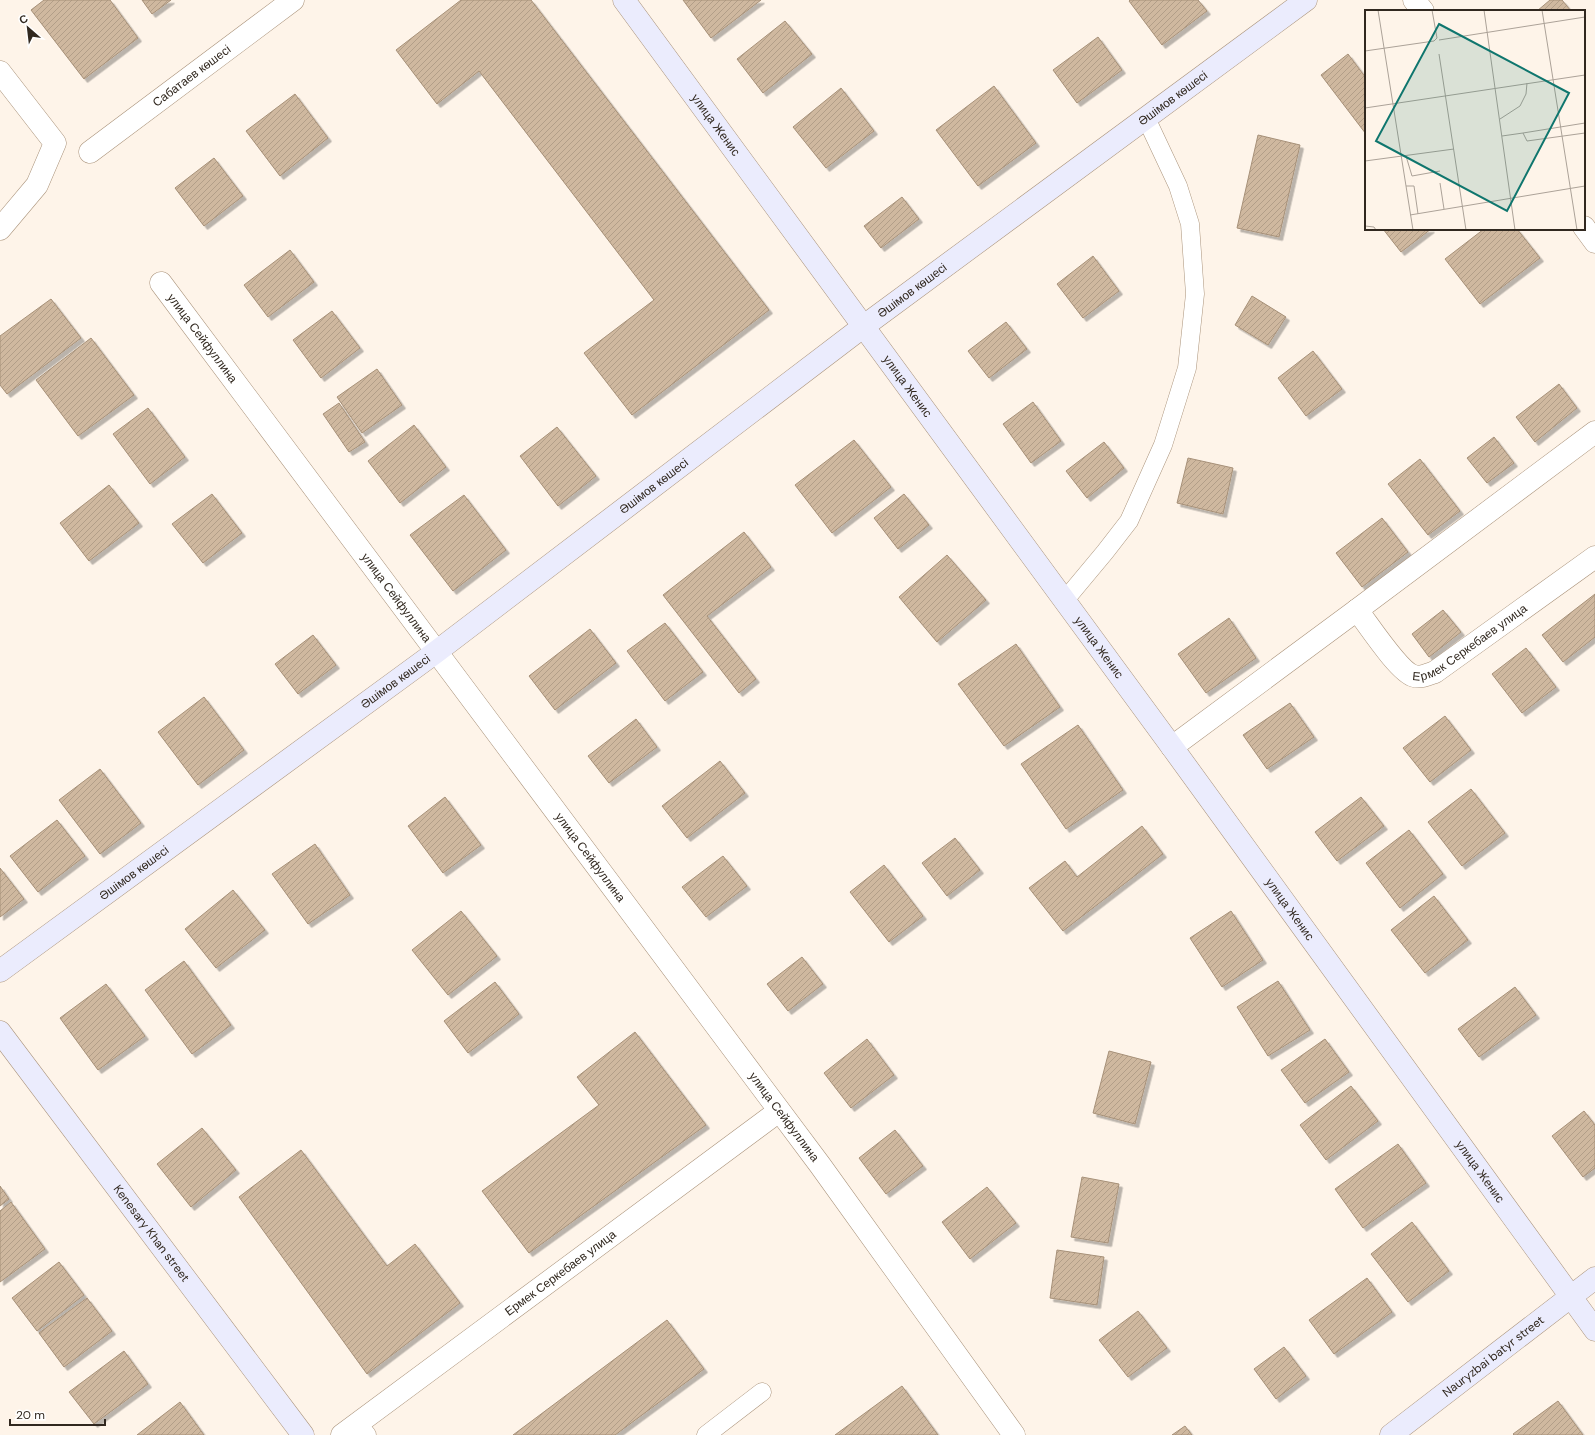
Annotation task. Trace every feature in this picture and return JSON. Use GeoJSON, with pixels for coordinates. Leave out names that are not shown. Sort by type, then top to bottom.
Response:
{"type":"FeatureCollection","features":[{"type":"Feature","properties":{"kind":"street","name":"Сабатаев көшесі"},"geometry":{"type":"LineString","coordinates":[[90,152],[293,0]]}},
{"type":"Feature","properties":{"kind":"street","name":"улица Женис"},"geometry":{"type":"LineString","coordinates":[[624,0],[1172,746],[1595,1330]]}},
{"type":"Feature","properties":{"kind":"street","name":"Әшімов көшесі"},"geometry":{"type":"LineString","coordinates":[[0,971],[436,652],[864,326],[1306,0]]}},
{"type":"Feature","properties":{"kind":"street"},"geometry":{"type":"LineString","coordinates":[[1414,0],[1422,10]]}},
{"type":"Feature","properties":{"kind":"street"},"geometry":{"type":"LineString","coordinates":[[0,72],[55,143],[37,186],[0,229]]}},
{"type":"Feature","properties":{"kind":"street"},"geometry":{"type":"LineString","coordinates":[[1585,228],[1595,242]]}},
{"type":"Feature","properties":{"kind":"street","name":"улица Сейфуллина"},"geometry":{"type":"LineString","coordinates":[[161,283],[820,1165],[1014,1435]]}},
{"type":"Feature","properties":{"kind":"street"},"geometry":{"type":"LineString","coordinates":[[1172,746],[1595,432]]}},
{"type":"Feature","properties":{"kind":"street","name":"Ермек Серкебаев улица"},"geometry":{"type":"LineString","coordinates":[[1357,610],[1397,663],[1414,676],[1425,676],[1435,672],[1595,558]]}},
{"type":"Feature","properties":{"kind":"street","name":"Kenesary Khan street"},"geometry":{"type":"LineString","coordinates":[[0,1032],[303,1435]]}},
{"type":"Feature","properties":{"kind":"street","name":"Ермек Серкебаев улица"},"geometry":{"type":"LineString","coordinates":[[356,1431],[779,1111]]}},
{"type":"Feature","properties":{"kind":"street","name":"Nauryzbai batyr street"},"geometry":{"type":"LineString","coordinates":[[1391,1435],[1595,1278]]}},
{"type":"Feature","properties":{"kind":"lane"},"geometry":{"type":"LineString","coordinates":[[1065,600],[1105,552],[1128,521],[1163,445],[1187,368],[1195,294],[1190,224],[1178,186],[1146,118]]}},
{"type":"Feature","properties":{"kind":"lane"},"geometry":{"type":"LineString","coordinates":[[706,1435],[762,1392]]}},
{"type":"Feature","properties":{"kind":"building"},"geometry":{"type":"Polygon","coordinates":[[[44,0],[110,0],[138,38],[84,79],[31,10],[44,0]]]}},
{"type":"Feature","properties":{"kind":"building"},"geometry":{"type":"Polygon","coordinates":[[[142,0],[171,0],[152,14],[142,0]]]}},
{"type":"Feature","properties":{"kind":"building"},"geometry":{"type":"Polygon","coordinates":[[[461,0],[531,0],[769,310],[632,415],[584,353],[654,300],[479,71],[437,104],[396,50],[461,0]]]}},
{"type":"Feature","properties":{"kind":"building"},"geometry":{"type":"Polygon","coordinates":[[[683,0],[761,0],[711,38],[683,0]]]}},
{"type":"Feature","properties":{"kind":"building"},"geometry":{"type":"Polygon","coordinates":[[[1198,0],[1207,11],[1162,45],[1129,1],[1198,0]]]}},
{"type":"Feature","properties":{"kind":"building"},"geometry":{"type":"Polygon","coordinates":[[[1550,0],[1562,0],[1570,10],[1538,10],[1550,0]]]}},
{"type":"Feature","properties":{"kind":"building"},"geometry":{"type":"Polygon","coordinates":[[[785,21],[812,54],[763,93],[737,59],[785,21]]]}},
{"type":"Feature","properties":{"kind":"building"},"geometry":{"type":"Polygon","coordinates":[[[1098,37],[1122,70],[1077,103],[1053,70],[1098,37]]]}},
{"type":"Feature","properties":{"kind":"building"},"geometry":{"type":"Polygon","coordinates":[[[1348,54],[1365,77],[1365,133],[1321,75],[1348,54]]]}},
{"type":"Feature","properties":{"kind":"building"},"geometry":{"type":"Polygon","coordinates":[[[994,86],[1036,143],[978,186],[936,130],[994,86]]]}},
{"type":"Feature","properties":{"kind":"building"},"geometry":{"type":"Polygon","coordinates":[[[841,88],[874,131],[826,168],[793,127],[841,88]]]}},
{"type":"Feature","properties":{"kind":"building"},"geometry":{"type":"Polygon","coordinates":[[[295,94],[328,138],[280,176],[246,131],[295,94]]]}},
{"type":"Feature","properties":{"kind":"building"},"geometry":{"type":"Polygon","coordinates":[[[1258,135],[1300,145],[1279,237],[1237,228],[1258,135]]]}},
{"type":"Feature","properties":{"kind":"building"},"geometry":{"type":"Polygon","coordinates":[[[214,158],[243,196],[204,226],[175,188],[214,158]]]}},
{"type":"Feature","properties":{"kind":"building"},"geometry":{"type":"Polygon","coordinates":[[[902,197],[919,219],[881,248],[864,226],[902,197]]]}},
{"type":"Feature","properties":{"kind":"building"},"geometry":{"type":"Polygon","coordinates":[[[1384,230],[1430,230],[1401,252],[1384,230]]]}},
{"type":"Feature","properties":{"kind":"building"},"geometry":{"type":"Polygon","coordinates":[[[1483,230],[1518,230],[1540,258],[1480,304],[1445,259],[1483,230]]]}},
{"type":"Feature","properties":{"kind":"building"},"geometry":{"type":"Polygon","coordinates":[[[290,250],[314,282],[268,317],[244,285],[290,250]]]}},
{"type":"Feature","properties":{"kind":"building"},"geometry":{"type":"Polygon","coordinates":[[[1093,256],[1119,291],[1083,318],[1057,284],[1093,256]]]}},
{"type":"Feature","properties":{"kind":"building"},"geometry":{"type":"Polygon","coordinates":[[[1252,296],[1286,317],[1268,345],[1235,325],[1252,296]]]}},
{"type":"Feature","properties":{"kind":"building"},"geometry":{"type":"Polygon","coordinates":[[[51,299],[81,338],[7,394],[0,385],[0,336],[51,299]]]}},
{"type":"Feature","properties":{"kind":"building"},"geometry":{"type":"Polygon","coordinates":[[[332,311],[360,348],[321,378],[293,340],[332,311]]]}},
{"type":"Feature","properties":{"kind":"building"},"geometry":{"type":"Polygon","coordinates":[[[1006,322],[1027,349],[989,378],[968,351],[1006,322]]]}},
{"type":"Feature","properties":{"kind":"building"},"geometry":{"type":"Polygon","coordinates":[[[91,338],[134,395],[78,436],[36,380],[91,338]]]}},
{"type":"Feature","properties":{"kind":"building"},"geometry":{"type":"Polygon","coordinates":[[[1313,351],[1342,389],[1306,416],[1278,378],[1313,351]]]}},
{"type":"Feature","properties":{"kind":"building"},"geometry":{"type":"Polygon","coordinates":[[[377,369],[402,405],[362,433],[337,397],[377,369]]]}},
{"type":"Feature","properties":{"kind":"building"},"geometry":{"type":"Polygon","coordinates":[[[1559,384],[1577,408],[1535,442],[1516,417],[1559,384]]]}},
{"type":"Feature","properties":{"kind":"building"},"geometry":{"type":"Polygon","coordinates":[[[1033,402],[1061,441],[1031,463],[1003,424],[1033,402]]]}},
{"type":"Feature","properties":{"kind":"building"},"geometry":{"type":"Polygon","coordinates":[[[339,403],[365,442],[349,452],[323,414],[339,403]]]}},
{"type":"Feature","properties":{"kind":"building"},"geometry":{"type":"Polygon","coordinates":[[[148,408],[185,457],[150,484],[113,434],[148,408]]]}},
{"type":"Feature","properties":{"kind":"building"},"geometry":{"type":"Polygon","coordinates":[[[414,425],[446,467],[400,503],[368,461],[414,425]]]}},
{"type":"Feature","properties":{"kind":"building"},"geometry":{"type":"Polygon","coordinates":[[[557,427],[596,476],[558,506],[520,456],[557,427]]]}},
{"type":"Feature","properties":{"kind":"building"},"geometry":{"type":"Polygon","coordinates":[[[1494,437],[1514,463],[1487,483],[1467,458],[1494,437]]]}},
{"type":"Feature","properties":{"kind":"building"},"geometry":{"type":"Polygon","coordinates":[[[854,440],[891,487],[832,533],[795,485],[854,440]]]}},
{"type":"Feature","properties":{"kind":"building"},"geometry":{"type":"Polygon","coordinates":[[[1104,442],[1124,468],[1087,498],[1066,471],[1104,442]]]}},
{"type":"Feature","properties":{"kind":"building"},"geometry":{"type":"Polygon","coordinates":[[[1188,458],[1233,468],[1223,514],[1177,503],[1188,458]]]}},
{"type":"Feature","properties":{"kind":"building"},"geometry":{"type":"Polygon","coordinates":[[[1420,459],[1460,511],[1428,535],[1388,484],[1420,459]]]}},
{"type":"Feature","properties":{"kind":"building"},"geometry":{"type":"Polygon","coordinates":[[[109,485],[139,523],[89,561],[60,523],[109,485]]]}},
{"type":"Feature","properties":{"kind":"building"},"geometry":{"type":"Polygon","coordinates":[[[212,494],[242,533],[203,563],[172,524],[212,494]]]}},
{"type":"Feature","properties":{"kind":"building"},"geometry":{"type":"Polygon","coordinates":[[[904,494],[929,525],[898,549],[874,518],[904,494]]]}},
{"type":"Feature","properties":{"kind":"building"},"geometry":{"type":"Polygon","coordinates":[[[464,495],[506,550],[453,591],[410,535],[464,495]]]}},
{"type":"Feature","properties":{"kind":"building"},"geometry":{"type":"Polygon","coordinates":[[[1382,518],[1408,552],[1362,587],[1336,553],[1382,518]]]}},
{"type":"Feature","properties":{"kind":"building"},"geometry":{"type":"Polygon","coordinates":[[[744,532],[771,567],[707,616],[756,679],[739,693],[663,595],[744,532]]]}},
{"type":"Feature","properties":{"kind":"building"},"geometry":{"type":"Polygon","coordinates":[[[947,555],[986,600],[937,642],[899,597],[947,555]]]}},
{"type":"Feature","properties":{"kind":"building"},"geometry":{"type":"Polygon","coordinates":[[[1595,594],[1595,637],[1563,662],[1542,635],[1595,594]]]}},
{"type":"Feature","properties":{"kind":"building"},"geometry":{"type":"Polygon","coordinates":[[[1443,610],[1461,632],[1429,657],[1412,634],[1443,610]]]}},
{"type":"Feature","properties":{"kind":"building"},"geometry":{"type":"Polygon","coordinates":[[[1229,618],[1256,658],[1206,693],[1178,654],[1229,618]]]}},
{"type":"Feature","properties":{"kind":"building"},"geometry":{"type":"Polygon","coordinates":[[[665,623],[703,672],[665,701],[627,651],[665,623]]]}},
{"type":"Feature","properties":{"kind":"building"},"geometry":{"type":"Polygon","coordinates":[[[590,629],[616,663],[555,710],[529,676],[590,629]]]}},
{"type":"Feature","properties":{"kind":"building"},"geometry":{"type":"Polygon","coordinates":[[[313,635],[336,665],[298,694],[275,664],[313,635]]]}},
{"type":"Feature","properties":{"kind":"building"},"geometry":{"type":"Polygon","coordinates":[[[1016,644],[1060,707],[1004,746],[958,684],[1016,644]]]}},
{"type":"Feature","properties":{"kind":"building"},"geometry":{"type":"Polygon","coordinates":[[[1526,648],[1556,687],[1522,713],[1492,674],[1526,648]]]}},
{"type":"Feature","properties":{"kind":"building"},"geometry":{"type":"Polygon","coordinates":[[[204,697],[244,750],[198,785],[158,732],[204,697]]]}},
{"type":"Feature","properties":{"kind":"building"},"geometry":{"type":"Polygon","coordinates":[[[1290,703],[1314,737],[1267,769],[1243,735],[1290,703]]]}},
{"type":"Feature","properties":{"kind":"building"},"geometry":{"type":"Polygon","coordinates":[[[1445,716],[1471,750],[1430,782],[1403,748],[1445,716]]]}},
{"type":"Feature","properties":{"kind":"building"},"geometry":{"type":"Polygon","coordinates":[[[636,719],[657,747],[609,783],[588,756],[636,719]]]}},
{"type":"Feature","properties":{"kind":"building"},"geometry":{"type":"Polygon","coordinates":[[[1078,725],[1123,790],[1066,829],[1021,764],[1078,725]]]}},
{"type":"Feature","properties":{"kind":"building"},"geometry":{"type":"Polygon","coordinates":[[[720,761],[745,793],[687,838],[662,806],[720,761]]]}},
{"type":"Feature","properties":{"kind":"building"},"geometry":{"type":"Polygon","coordinates":[[[100,769],[141,823],[100,854],[59,800],[100,769]]]}},
{"type":"Feature","properties":{"kind":"building"},"geometry":{"type":"Polygon","coordinates":[[[1471,789],[1505,833],[1462,866],[1428,822],[1471,789]]]}},
{"type":"Feature","properties":{"kind":"building"},"geometry":{"type":"Polygon","coordinates":[[[445,797],[481,845],[443,873],[408,826],[445,797]]]}},
{"type":"Feature","properties":{"kind":"building"},"geometry":{"type":"Polygon","coordinates":[[[1361,797],[1384,826],[1337,861],[1315,832],[1361,797]]]}},
{"type":"Feature","properties":{"kind":"building"},"geometry":{"type":"Polygon","coordinates":[[[57,820],[85,856],[38,892],[10,856],[57,820]]]}},
{"type":"Feature","properties":{"kind":"building"},"geometry":{"type":"Polygon","coordinates":[[[1142,826],[1163,854],[1063,931],[1029,888],[1065,861],[1077,877],[1142,826]]]}},
{"type":"Feature","properties":{"kind":"building"},"geometry":{"type":"Polygon","coordinates":[[[1409,830],[1443,874],[1400,908],[1366,863],[1409,830]]]}},
{"type":"Feature","properties":{"kind":"building"},"geometry":{"type":"Polygon","coordinates":[[[955,838],[980,870],[947,896],[922,863],[955,838]]]}},
{"type":"Feature","properties":{"kind":"building"},"geometry":{"type":"Polygon","coordinates":[[[315,844],[350,895],[308,924],[272,874],[315,844]]]}},
{"type":"Feature","properties":{"kind":"building"},"geometry":{"type":"Polygon","coordinates":[[[723,856],[747,886],[706,917],[682,887],[723,856]]]}},
{"type":"Feature","properties":{"kind":"building"},"geometry":{"type":"Polygon","coordinates":[[[884,865],[923,916],[889,942],[850,892],[884,865]]]}},
{"type":"Feature","properties":{"kind":"building"},"geometry":{"type":"Polygon","coordinates":[[[0,868],[24,899],[0,917],[0,868]]]}},
{"type":"Feature","properties":{"kind":"building"},"geometry":{"type":"Polygon","coordinates":[[[233,890],[265,930],[216,968],[185,929],[233,890]]]}},
{"type":"Feature","properties":{"kind":"building"},"geometry":{"type":"Polygon","coordinates":[[[1434,896],[1468,940],[1425,973],[1391,930],[1434,896]]]}},
{"type":"Feature","properties":{"kind":"building"},"geometry":{"type":"Polygon","coordinates":[[[461,911],[497,956],[448,995],[412,950],[461,911]]]}},
{"type":"Feature","properties":{"kind":"building"},"geometry":{"type":"Polygon","coordinates":[[[1231,911],[1263,960],[1222,987],[1190,938],[1231,911]]]}},
{"type":"Feature","properties":{"kind":"building"},"geometry":{"type":"Polygon","coordinates":[[[802,957],[823,984],[788,1011],[767,984],[802,957]]]}},
{"type":"Feature","properties":{"kind":"building"},"geometry":{"type":"Polygon","coordinates":[[[184,961],[231,1025],[192,1054],[145,990],[184,961]]]}},
{"type":"Feature","properties":{"kind":"building"},"geometry":{"type":"Polygon","coordinates":[[[1278,981],[1310,1030],[1268,1056],[1237,1007],[1278,981]]]}},
{"type":"Feature","properties":{"kind":"building"},"geometry":{"type":"Polygon","coordinates":[[[495,982],[519,1014],[468,1053],[444,1021],[495,982]]]}},
{"type":"Feature","properties":{"kind":"building"},"geometry":{"type":"Polygon","coordinates":[[[106,984],[145,1036],[98,1070],[60,1018],[106,984]]]}},
{"type":"Feature","properties":{"kind":"building"},"geometry":{"type":"Polygon","coordinates":[[[1515,987],[1536,1015],[1479,1057],[1458,1029],[1515,987]]]}},
{"type":"Feature","properties":{"kind":"building"},"geometry":{"type":"Polygon","coordinates":[[[635,1032],[706,1125],[529,1253],[482,1191],[599,1105],[577,1077],[635,1032]]]}},
{"type":"Feature","properties":{"kind":"building"},"geometry":{"type":"Polygon","coordinates":[[[867,1039],[894,1075],[851,1108],[824,1073],[867,1039]]]}},
{"type":"Feature","properties":{"kind":"building"},"geometry":{"type":"Polygon","coordinates":[[[1325,1039],[1349,1072],[1305,1103],[1281,1070],[1325,1039]]]}},
{"type":"Feature","properties":{"kind":"building"},"geometry":{"type":"Polygon","coordinates":[[[1109,1051],[1151,1062],[1135,1124],[1093,1113],[1109,1051]]]}},
{"type":"Feature","properties":{"kind":"building"},"geometry":{"type":"Polygon","coordinates":[[[1351,1086],[1378,1121],[1326,1160],[1300,1125],[1351,1086]]]}},
{"type":"Feature","properties":{"kind":"building"},"geometry":{"type":"Polygon","coordinates":[[[1584,1111],[1595,1125],[1595,1168],[1583,1177],[1552,1136],[1584,1111]]]}},
{"type":"Feature","properties":{"kind":"building"},"geometry":{"type":"Polygon","coordinates":[[[202,1128],[236,1170],[191,1207],[157,1164],[202,1128]]]}},
{"type":"Feature","properties":{"kind":"building"},"geometry":{"type":"Polygon","coordinates":[[[895,1130],[923,1166],[886,1194],[859,1158],[895,1130]]]}},
{"type":"Feature","properties":{"kind":"building"},"geometry":{"type":"Polygon","coordinates":[[[1398,1144],[1426,1183],[1363,1228],[1335,1189],[1398,1144]]]}},
{"type":"Feature","properties":{"kind":"building"},"geometry":{"type":"Polygon","coordinates":[[[301,1150],[387,1266],[415,1244],[460,1303],[367,1374],[239,1197],[301,1150]]]}},
{"type":"Feature","properties":{"kind":"building"},"geometry":{"type":"Polygon","coordinates":[[[1082,1177],[1119,1184],[1108,1243],[1071,1237],[1082,1177]]]}},
{"type":"Feature","properties":{"kind":"building"},"geometry":{"type":"Polygon","coordinates":[[[0,1186],[9,1199],[0,1206],[0,1186]]]}},
{"type":"Feature","properties":{"kind":"building"},"geometry":{"type":"Polygon","coordinates":[[[987,1187],[1016,1223],[970,1259],[942,1222],[987,1187]]]}},
{"type":"Feature","properties":{"kind":"building"},"geometry":{"type":"Polygon","coordinates":[[[11,1202],[45,1249],[0,1282],[0,1211],[11,1202]]]}},
{"type":"Feature","properties":{"kind":"building"},"geometry":{"type":"Polygon","coordinates":[[[1412,1222],[1449,1271],[1408,1302],[1371,1254],[1412,1222]]]}},
{"type":"Feature","properties":{"kind":"building"},"geometry":{"type":"Polygon","coordinates":[[[1057,1250],[1104,1257],[1097,1305],[1050,1298],[1057,1250]]]}},
{"type":"Feature","properties":{"kind":"building"},"geometry":{"type":"Polygon","coordinates":[[[59,1262],[84,1295],[37,1331],[12,1298],[59,1262]]]}},
{"type":"Feature","properties":{"kind":"building"},"geometry":{"type":"Polygon","coordinates":[[[1367,1278],[1392,1312],[1334,1354],[1309,1320],[1367,1278]]]}},
{"type":"Feature","properties":{"kind":"building"},"geometry":{"type":"Polygon","coordinates":[[[87,1298],[112,1331],[64,1367],[39,1333],[87,1298]]]}},
{"type":"Feature","properties":{"kind":"building"},"geometry":{"type":"Polygon","coordinates":[[[1138,1311],[1167,1348],[1128,1377],[1099,1340],[1138,1311]]]}},
{"type":"Feature","properties":{"kind":"building"},"geometry":{"type":"Polygon","coordinates":[[[667,1320],[704,1369],[615,1435],[513,1435],[667,1320]]]}},
{"type":"Feature","properties":{"kind":"building"},"geometry":{"type":"Polygon","coordinates":[[[1284,1347],[1306,1376],[1276,1399],[1254,1369],[1284,1347]]]}},
{"type":"Feature","properties":{"kind":"building"},"geometry":{"type":"Polygon","coordinates":[[[124,1351],[148,1384],[94,1424],[69,1392],[124,1351]]]}},
{"type":"Feature","properties":{"kind":"building"},"geometry":{"type":"Polygon","coordinates":[[[902,1386],[938,1435],[835,1435],[902,1386]]]}},
{"type":"Feature","properties":{"kind":"building"},"geometry":{"type":"Polygon","coordinates":[[[1558,1401],[1583,1435],[1513,1434],[1558,1401]]]}},
{"type":"Feature","properties":{"kind":"building"},"geometry":{"type":"Polygon","coordinates":[[[180,1402],[204,1435],[137,1435],[180,1402]]]}},
{"type":"Feature","properties":{"kind":"building"},"geometry":{"type":"Polygon","coordinates":[[[1185,1426],[1192,1435],[1172,1435],[1185,1426]]]}}]}
